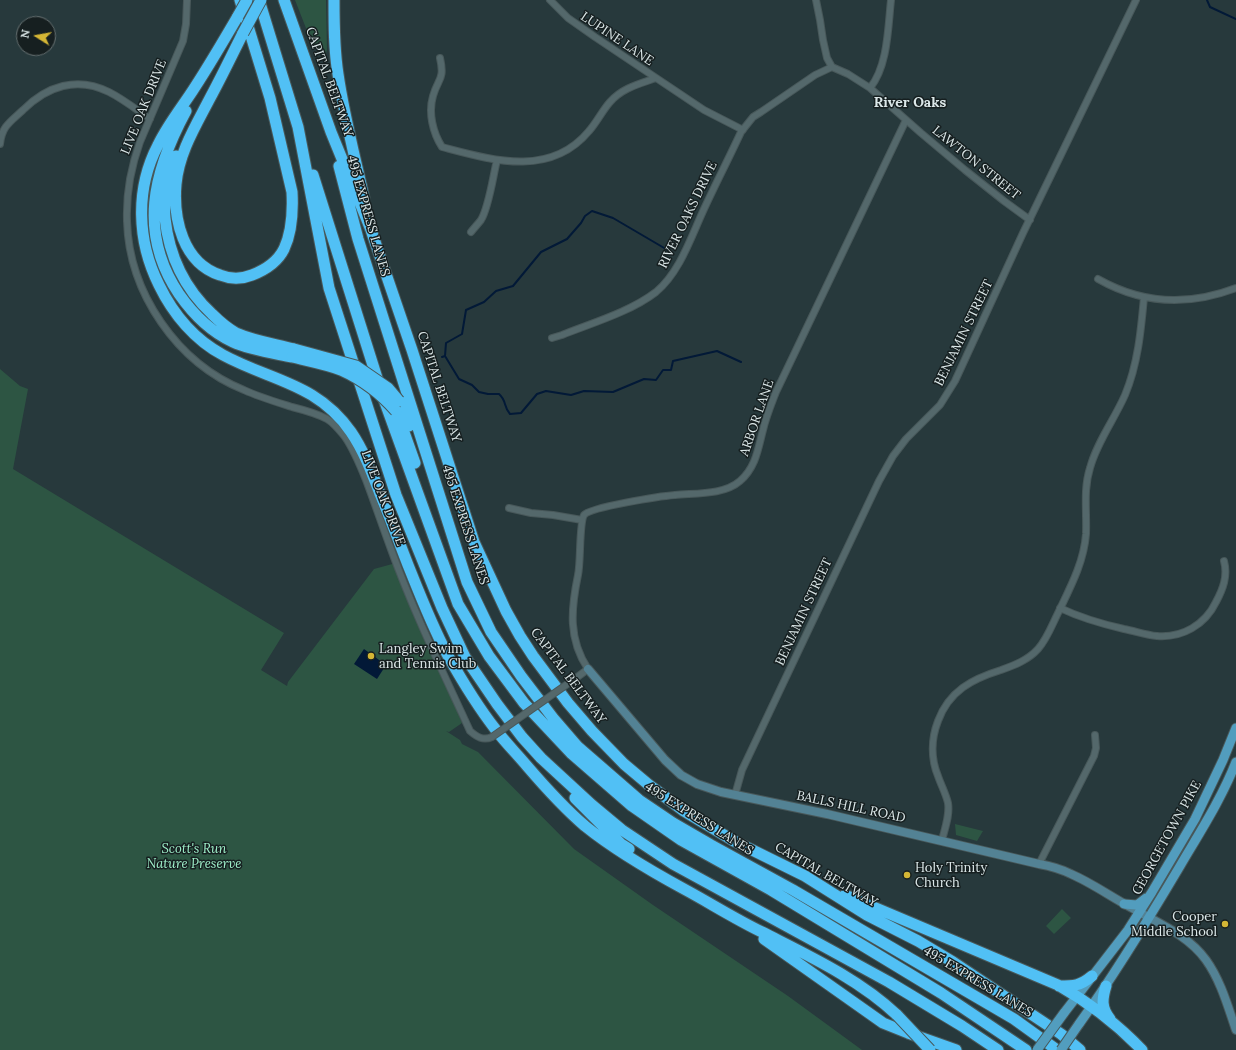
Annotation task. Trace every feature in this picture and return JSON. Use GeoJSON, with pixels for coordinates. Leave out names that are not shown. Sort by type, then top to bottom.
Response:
{"type":"FeatureCollection","features":[{"type":"Feature","properties":{"kind":"highway"},"geometry":{"type":"LineString","coordinates":[[240,0],[270,98],[292,192],[292,208],[290,229],[284,249],[274,262],[261,272],[247,277],[234,278],[212,273],[204,268],[191,254],[178,220],[176,184],[184,150],[243,33],[260,0]]}},
{"type":"Feature","properties":{"kind":"highway"},"geometry":{"type":"LineString","coordinates":[[246,0],[166,151],[159,175],[154,203],[156,235],[161,258],[171,282],[186,304],[200,320],[216,332],[234,342],[356,366],[388,388],[413,436],[442,526],[467,582]]}},
{"type":"Feature","properties":{"kind":"highway"},"geometry":{"type":"LineString","coordinates":[[260,0],[298,127],[329,288],[396,494],[442,608],[465,657],[522,737],[571,794],[621,844],[687,890]]}},
{"type":"Feature","properties":{"kind":"highway","name":"CAPITAL BELTWAY"},"geometry":{"type":"LineString","coordinates":[[284,0],[331,132],[371,230],[412,350],[474,542],[506,611],[533,656],[568,703],[592,732],[624,764],[684,811],[711,827],[805,876],[867,915],[918,941],[953,962],[1061,1034],[1080,1050]]}},
{"type":"Feature","properties":{"kind":"highway"},"geometry":{"type":"LineString","coordinates":[[334,0],[334,32],[342,101],[371,230]]}},
{"type":"Feature","properties":{"kind":"highway"},"geometry":{"type":"LineString","coordinates":[[238,16],[194,88],[172,120],[158,145],[150,163],[142,195],[142,231],[150,262],[161,289],[177,316],[197,337],[230,359],[297,387],[322,401],[338,416],[352,433],[370,467],[408,565],[446,651],[495,729],[550,792],[584,825],[636,863],[687,890],[732,917],[808,956],[862,987],[887,1005],[930,1050]]}},
{"type":"Feature","properties":{"kind":"highway"},"geometry":{"type":"LineString","coordinates":[[243,33],[180,147],[172,168],[167,189],[165,217],[170,249],[183,279],[200,304],[218,320],[235,332],[339,369],[352,375],[397,406],[458,604]]}},
{"type":"Feature","properties":{"kind":"highway","name":"495 EXPRESS LANES"},"geometry":{"type":"LineString","coordinates":[[298,127],[383,397],[458,604],[489,656],[524,703],[571,752],[632,806],[681,840],[771,890],[928,985],[1026,1050]]}},
{"type":"Feature","properties":{"kind":"highway","name":"495 EXPRESS LANES"},"geometry":{"type":"LineString","coordinates":[[331,132],[358,239],[467,582],[491,632],[521,676],[553,718],[578,747],[639,800],[711,845],[800,894],[1014,1019],[1058,1050]]}},
{"type":"Feature","properties":{"kind":"highway"},"geometry":{"type":"LineString","coordinates":[[541,758],[610,820],[649,849],[673,864],[889,982],[962,1026],[998,1050]]}},
{"type":"Feature","properties":{"kind":"highway"},"geometry":{"type":"LineString","coordinates":[[805,876],[1058,986],[1076,996],[1113,1024],[1142,1050]]}},
{"type":"Feature","properties":{"kind":"highway"},"geometry":{"type":"LineString","coordinates":[[732,917],[883,1023],[956,1050]]}},
{"type":"Feature","properties":{"kind":"highway"},"geometry":{"type":"LineString","coordinates":[[1058,986],[1078,985],[1092,976]]}},
{"type":"Feature","properties":{"kind":"highway"},"geometry":{"type":"LineString","coordinates":[[1106,986],[1102,1005],[1105,1013],[1113,1024]]}},
{"type":"Feature","properties":{"kind":"main road","name":"GEORGETOWN PIKE"},"geometry":{"type":"LineString","coordinates":[[1037,1050],[1076,996],[1116,945],[1152,892],[1195,819],[1223,760],[1236,728]]}},
{"type":"Feature","properties":{"kind":"main road","name":"GEORGETOWN PIKE"},"geometry":{"type":"LineString","coordinates":[[1061,1050],[1130,951],[1217,803],[1236,764]]}},
{"type":"Feature","properties":{"kind":"main road"},"geometry":{"type":"LineString","coordinates":[[1124,904],[1137,905],[1152,892]]}},
{"type":"Feature","properties":{"kind":"street","name":"LIVE OAK DRIVE"},"geometry":{"type":"LineString","coordinates":[[187,0],[187,18],[182,41],[140,142],[132,168],[128,189],[127,223],[131,252],[139,280],[149,303],[167,331],[186,353],[212,373],[245,391],[327,419],[345,437],[356,456],[392,553],[421,623],[470,731],[478,738],[487,739],[492,737],[588,669]]}},
{"type":"Feature","properties":{"kind":"street","name":"LUPINE LANE"},"geometry":{"type":"LineString","coordinates":[[550,0],[559,10],[576,24],[656,78]]}},
{"type":"Feature","properties":{"kind":"street"},"geometry":{"type":"LineString","coordinates":[[440,58],[443,69],[442,77],[433,96],[431,106],[436,137],[442,147],[464,153],[511,162],[534,161],[561,153],[580,140],[589,131],[608,105],[620,93],[631,87],[656,78],[704,110],[742,130],[753,117],[815,75],[832,67],[826,52],[816,0]]}},
{"type":"Feature","properties":{"kind":"street"},"geometry":{"type":"LineString","coordinates":[[870,88],[875,82],[881,68],[891,0]]}},
{"type":"Feature","properties":{"kind":"street","name":"BENJAMIN STREET"},"geometry":{"type":"LineString","coordinates":[[735,795],[742,770],[878,481],[893,456],[911,434],[940,405],[955,381],[1030,220],[1136,0]]}},
{"type":"Feature","properties":{"kind":"street","name":"LAWTON STREET"},"geometry":{"type":"LineString","coordinates":[[832,67],[848,74],[870,88],[906,120],[999,197],[1030,220]]}},
{"type":"Feature","properties":{"kind":"street"},"geometry":{"type":"LineString","coordinates":[[0,144],[3,129],[33,99],[48,91],[67,85],[84,85],[108,91],[150,119]]}},
{"type":"Feature","properties":{"kind":"street","name":"ARBOR LANE"},"geometry":{"type":"LineString","coordinates":[[582,520],[585,514],[598,508],[673,495],[720,490],[738,483],[748,473],[756,460],[767,417],[776,392],[906,120]]}},
{"type":"Feature","properties":{"kind":"street","name":"RIVER OAKS DRIVE"},"geometry":{"type":"LineString","coordinates":[[552,338],[641,302],[663,285],[675,269],[686,248],[742,130]]}},
{"type":"Feature","properties":{"kind":"street"},"geometry":{"type":"LineString","coordinates":[[471,232],[481,220],[483,215],[492,186],[497,160]]}},
{"type":"Feature","properties":{"kind":"street"},"geometry":{"type":"LineString","coordinates":[[1098,278],[1121,290],[1144,297],[1176,299],[1193,298],[1210,296],[1236,288]]}},
{"type":"Feature","properties":{"kind":"street"},"geometry":{"type":"LineString","coordinates":[[942,840],[948,813],[948,804],[946,795],[937,774],[933,753],[935,731],[943,711],[956,693],[973,680],[1018,663],[1031,656],[1044,641],[1078,571],[1085,546],[1086,493],[1091,464],[1098,444],[1124,396],[1134,366],[1144,297]]}},
{"type":"Feature","properties":{"kind":"street"},"geometry":{"type":"LineString","coordinates":[[509,508],[531,513],[582,520]]}},
{"type":"Feature","properties":{"kind":"street","name":"BALLS HILL ROAD"},"geometry":{"type":"LineString","coordinates":[[582,520],[581,559],[572,616],[575,641],[580,657],[588,669],[676,771],[697,784],[735,795],[942,840],[1039,864],[1070,874],[1150,918],[1187,941],[1206,960],[1219,984],[1236,1030]]}},
{"type":"Feature","properties":{"kind":"street"},"geometry":{"type":"LineString","coordinates":[[1060,608],[1080,617],[1155,636],[1176,635],[1195,627],[1202,622],[1215,605],[1225,580],[1226,573],[1224,561]]}},
{"type":"Feature","properties":{"kind":"street"},"geometry":{"type":"LineString","coordinates":[[1039,864],[1094,756],[1096,748],[1095,735]]}},
{"type":"Feature","properties":{"kind":"street"},"geometry":{"type":"LineString","coordinates":[[1223,760],[1236,764]]}},
{"type":"Feature","properties":{"kind":"green space"},"geometry":{"type":"Polygon","coordinates":[[[295,0],[326,0],[327,50],[324,59],[311,41],[295,0]]]}},
{"type":"Feature","properties":{"kind":"green space","name":"Scott's Run Nature Preserve"},"geometry":{"type":"Polygon","coordinates":[[[0,369],[20,386],[28,389],[13,469],[284,633],[261,670],[287,686],[288,682],[374,569],[396,563],[462,723],[449,732],[446,731],[460,740],[462,744],[478,752],[574,849],[653,905],[788,996],[862,1050],[0,1050],[0,369]]]}},
{"type":"Feature","properties":{"kind":"green space"},"geometry":{"type":"Polygon","coordinates":[[[955,824],[983,831],[977,841],[956,835],[955,824]]]}},
{"type":"Feature","properties":{"kind":"green space"},"geometry":{"type":"Polygon","coordinates":[[[1062,909],[1071,918],[1054,934],[1046,926],[1062,909]]]}},
{"type":"Feature","properties":{"kind":"water"},"geometry":{"type":"Polygon","coordinates":[[[364,649],[386,665],[377,679],[354,664],[364,649]]]}},
{"type":"Feature","properties":{"kind":"waterway"},"geometry":{"type":"LineString","coordinates":[[1207,0],[1210,7],[1236,19]]}},
{"type":"Feature","properties":{"kind":"waterway"},"geometry":{"type":"LineString","coordinates":[[445,356],[446,343],[462,334],[466,310],[484,302],[496,291],[513,286],[541,252],[567,239],[585,216],[592,211],[613,218],[671,252]]}},
{"type":"Feature","properties":{"kind":"waterway"},"geometry":{"type":"LineString","coordinates":[[442,357],[445,356],[459,379],[472,385],[479,392],[499,394],[510,414],[521,413],[537,394],[546,391],[571,395],[584,391],[613,392],[644,379],[656,380],[663,370],[671,370],[673,361],[717,351],[741,362]]}},
{"type":"Feature","properties":{"kind":"place","name":"Langley Swim and Tennis Club"},"geometry":{"type":"Point","coordinates":[371,656]}},
{"type":"Feature","properties":{"kind":"place","name":"Holy Trinity Church"},"geometry":{"type":"Point","coordinates":[907,875]}},
{"type":"Feature","properties":{"kind":"place","name":"Cooper Middle School"},"geometry":{"type":"Point","coordinates":[1225,924]}},
{"type":"Feature","properties":{"kind":"district","name":"River Oaks"},"geometry":{"type":"Point","coordinates":[910,103]}}]}
